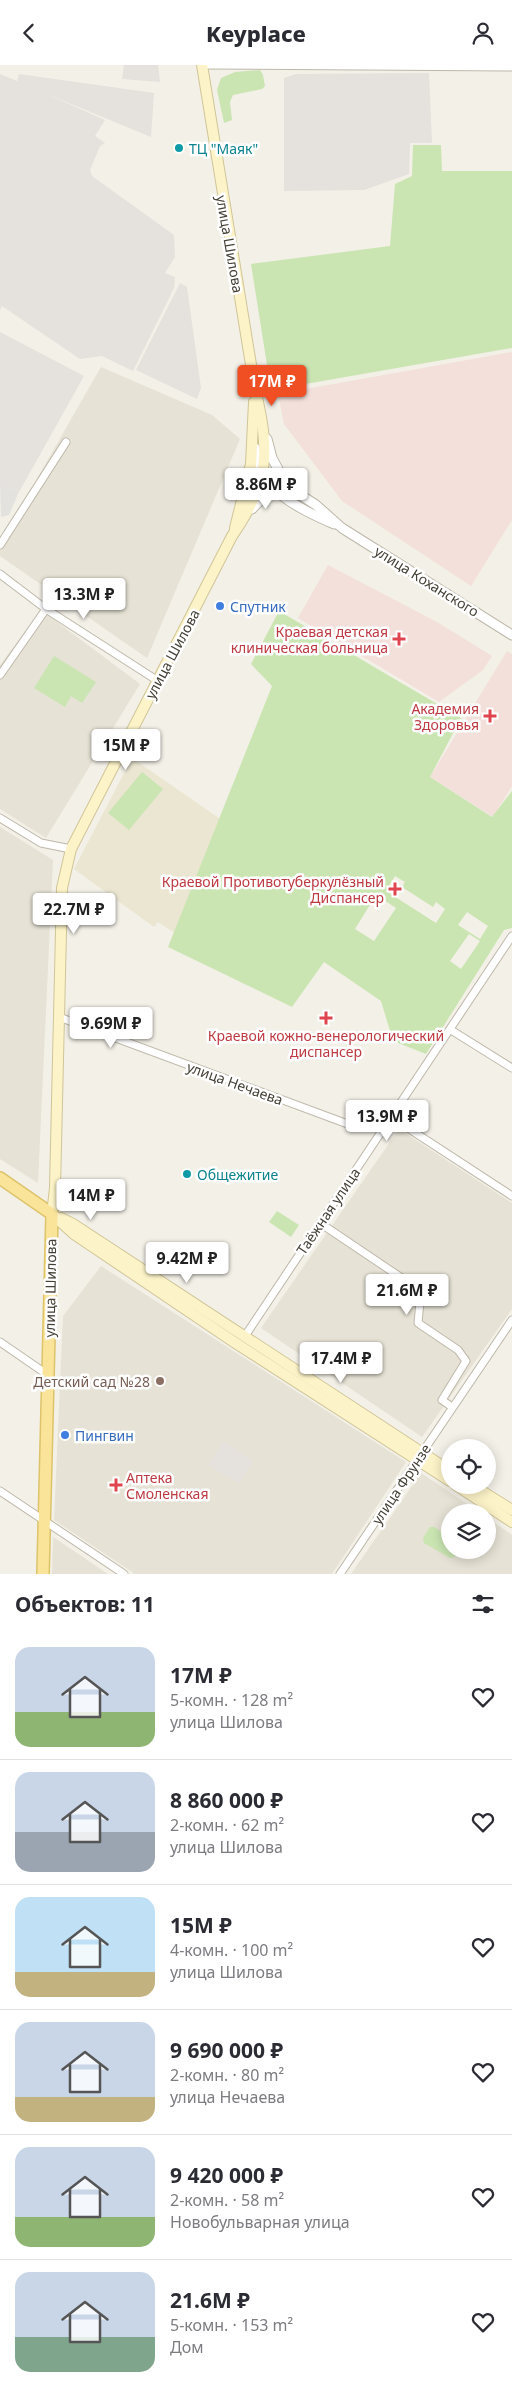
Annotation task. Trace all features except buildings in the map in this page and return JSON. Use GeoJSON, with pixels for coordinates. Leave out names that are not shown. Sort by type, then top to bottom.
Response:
{"type":"FeatureCollection","features":[{"type":"Feature","properties":{"kind":"main road","name":"улица Шилова"},"geometry":{"type":"LineString","coordinates":[[43,1574],[62,888],[71,849],[232,536],[247,515],[262,476],[265,451],[264,430],[255,389],[202,65]]}},
{"type":"Feature","properties":{"kind":"main road"},"geometry":{"type":"LineString","coordinates":[[232,536],[248,482],[255,389]]}},
{"type":"Feature","properties":{"kind":"main road"},"geometry":{"type":"LineString","coordinates":[[0,1178],[52,1214],[74,1234],[209,1326],[419,1457],[441,1467]]}},
{"type":"Feature","properties":{"kind":"main road"},"geometry":{"type":"LineString","coordinates":[[52,1214],[73,1224],[245,1336],[441,1474]]}},
{"type":"Feature","properties":{"kind":"main road"},"geometry":{"type":"LineString","coordinates":[[470,1494],[512,1522]]}},
{"type":"Feature","properties":{"kind":"main road"},"geometry":{"type":"LineString","coordinates":[[486,1494],[512,1511]]}},
{"type":"Feature","properties":{"kind":"street"},"geometry":{"type":"LineString","coordinates":[[202,65],[512,67]]}},
{"type":"Feature","properties":{"kind":"street"},"geometry":{"type":"LineString","coordinates":[[264,430],[279,476],[290,488]]}},
{"type":"Feature","properties":{"kind":"street"},"geometry":{"type":"LineString","coordinates":[[253,431],[256,461],[262,476],[270,487],[318,517],[342,528]]}},
{"type":"Feature","properties":{"kind":"street"},"geometry":{"type":"LineString","coordinates":[[0,545],[66,442]]}},
{"type":"Feature","properties":{"kind":"street"},"geometry":{"type":"LineString","coordinates":[[248,482],[252,478],[262,476],[274,478],[316,505],[342,528]]}},
{"type":"Feature","properties":{"kind":"street"},"geometry":{"type":"LineString","coordinates":[[247,515],[266,493],[281,495]]}},
{"type":"Feature","properties":{"kind":"street","name":"улица Коханского"},"geometry":{"type":"LineString","coordinates":[[342,528],[512,635]]}},
{"type":"Feature","properties":{"kind":"street"},"geometry":{"type":"LineString","coordinates":[[0,574],[46,609],[158,681]]}},
{"type":"Feature","properties":{"kind":"street"},"geometry":{"type":"LineString","coordinates":[[0,675],[46,609]]}},
{"type":"Feature","properties":{"kind":"street"},"geometry":{"type":"LineString","coordinates":[[0,818],[40,843],[71,849]]}},
{"type":"Feature","properties":{"kind":"street","name":"Таёжная улица"},"geometry":{"type":"LineString","coordinates":[[245,1336],[384,1127],[452,1030],[512,936]]}},
{"type":"Feature","properties":{"kind":"street","name":"улица Нечаева"},"geometry":{"type":"LineString","coordinates":[[59,1017],[170,1060],[353,1126],[384,1127]]}},
{"type":"Feature","properties":{"kind":"street"},"geometry":{"type":"LineString","coordinates":[[452,1030],[512,1068]]}},
{"type":"Feature","properties":{"kind":"street"},"geometry":{"type":"LineString","coordinates":[[391,1117],[512,1196]]}},
{"type":"Feature","properties":{"kind":"street"},"geometry":{"type":"LineString","coordinates":[[320,1223],[422,1291],[418,1323],[458,1350],[466,1361],[442,1400],[452,1407]]}},
{"type":"Feature","properties":{"kind":"street","name":"улица Фрунзе"},"geometry":{"type":"LineString","coordinates":[[340,1574],[512,1320]]}},
{"type":"Feature","properties":{"kind":"street"},"geometry":{"type":"LineString","coordinates":[[0,1342],[48,1375]]}},
{"type":"Feature","properties":{"kind":"street"},"geometry":{"type":"LineString","coordinates":[[0,1491],[124,1574]]}},
{"type":"Feature","properties":{"kind":"shaded area"},"geometry":{"type":"Polygon","coordinates":[[[124,65],[158,65],[160,82],[122,79],[124,65]]]}},
{"type":"Feature","properties":{"kind":"shaded area"},"geometry":{"type":"Polygon","coordinates":[[[429,73],[432,143],[410,143],[409,174],[364,190],[284,191],[284,78],[296,74],[429,73]]]}},
{"type":"Feature","properties":{"kind":"shaded area"},"geometry":{"type":"Polygon","coordinates":[[[0,74],[17,81],[19,74],[154,93],[151,137],[42,92],[105,120],[95,136],[105,143],[100,146],[90,170],[92,176],[174,235],[175,257],[165,273],[175,277],[174,288],[133,371],[102,356],[80,359],[2,306],[0,310],[0,74]]]}},
{"type":"Feature","properties":{"kind":"shaded area"},"geometry":{"type":"Polygon","coordinates":[[[180,283],[187,287],[201,388],[197,399],[136,370],[180,283]]]}},
{"type":"Feature","properties":{"kind":"shaded area"},"geometry":{"type":"Polygon","coordinates":[[[0,332],[84,376],[19,492],[0,483],[0,332]]]}},
{"type":"Feature","properties":{"kind":"shaded area"},"geometry":{"type":"Polygon","coordinates":[[[512,352],[512,520],[471,586],[342,501],[284,424],[278,394],[512,352]]]}},
{"type":"Feature","properties":{"kind":"shaded area"},"geometry":{"type":"Polygon","coordinates":[[[101,367],[212,415],[240,439],[147,658],[0,556],[0,543],[101,367]]]}},
{"type":"Feature","properties":{"kind":"shaded area"},"geometry":{"type":"Polygon","coordinates":[[[0,483],[19,492],[9,515],[1,517],[0,483]]]}},
{"type":"Feature","properties":{"kind":"shaded area","name":"Краевая детская клиническая больница"},"geometry":{"type":"Polygon","coordinates":[[[328,565],[437,622],[492,656],[483,670],[439,702],[298,618],[328,565]]]}},
{"type":"Feature","properties":{"kind":"shaded area"},"geometry":{"type":"Polygon","coordinates":[[[41,610],[140,684],[46,838],[0,809],[0,665],[41,610]]]}},
{"type":"Feature","properties":{"kind":"shaded area","name":"Академия Здоровья"},"geometry":{"type":"Polygon","coordinates":[[[507,651],[512,654],[512,786],[493,817],[430,777],[507,651]]]}},
{"type":"Feature","properties":{"kind":"shaded area"},"geometry":{"type":"Polygon","coordinates":[[[132,758],[226,823],[181,937],[158,922],[154,927],[74,869],[132,758]]]}},
{"type":"Feature","properties":{"kind":"shaded area"},"geometry":{"type":"Polygon","coordinates":[[[0,827],[53,860],[38,1183],[0,1159],[0,827]]]}},
{"type":"Feature","properties":{"kind":"shaded area"},"geometry":{"type":"Polygon","coordinates":[[[399,1129],[512,1203],[512,1309],[422,1437],[261,1328],[399,1129]]]}},
{"type":"Feature","properties":{"kind":"shaded area"},"geometry":{"type":"Polygon","coordinates":[[[101,1266],[406,1462],[332,1574],[135,1574],[54,1520],[63,1316],[101,1266]]]}},
{"type":"Feature","properties":{"kind":"shaded area"},"geometry":{"type":"Polygon","coordinates":[[[223,1441],[253,1461],[239,1484],[208,1465],[223,1441]]]}},
{"type":"Feature","properties":{"kind":"shaded area"},"geometry":{"type":"Polygon","coordinates":[[[421,1473],[441,1486],[441,1494],[452,1494],[467,1504],[441,1504],[441,1559],[496,1559],[496,1524],[512,1535],[512,1574],[351,1574],[421,1473]]]}},
{"type":"Feature","properties":{"kind":"shaded area"},"geometry":{"type":"Polygon","coordinates":[[[53,1537],[108,1574],[52,1574],[53,1537]]]}},
{"type":"Feature","properties":{"kind":"green space"},"geometry":{"type":"Polygon","coordinates":[[[260,70],[265,86],[262,89],[233,95],[230,102],[232,120],[224,123],[217,90],[221,78],[235,72],[260,70]]]}},
{"type":"Feature","properties":{"kind":"green space"},"geometry":{"type":"Polygon","coordinates":[[[413,145],[441,145],[442,171],[512,171],[512,348],[271,390],[251,264],[390,246],[395,184],[412,176],[413,145]]]}},
{"type":"Feature","properties":{"kind":"green space"},"geometry":{"type":"Polygon","coordinates":[[[279,611],[461,718],[430,777],[492,817],[512,791],[512,928],[504,930],[426,1054],[393,1041],[381,1001],[324,962],[292,1007],[168,947],[272,686],[251,664],[279,611]],[[395,876],[386,891],[436,923],[445,909],[436,902],[433,907],[402,887],[405,882],[395,876]],[[376,895],[355,929],[374,941],[396,908],[376,895]],[[467,912],[458,925],[480,939],[488,926],[467,912]],[[469,934],[450,961],[461,969],[480,941],[469,934]]]}},
{"type":"Feature","properties":{"kind":"green space"},"geometry":{"type":"Polygon","coordinates":[[[54,656],[96,682],[82,703],[71,696],[65,707],[34,688],[54,656]]]}},
{"type":"Feature","properties":{"kind":"green space"},"geometry":{"type":"Polygon","coordinates":[[[142,772],[163,789],[129,830],[108,813],[142,772]]]}},
{"type":"Feature","properties":{"kind":"green space"},"geometry":{"type":"Polygon","coordinates":[[[277,1211],[299,1225],[291,1237],[269,1222],[277,1211]]]}},
{"type":"Feature","properties":{"kind":"green space"},"geometry":{"type":"Polygon","coordinates":[[[430,1527],[441,1531],[441,1553],[424,1543],[423,1538],[430,1527]]]}},
{"type":"Feature","properties":{"kind":"place","name":"ТЦ \"Маяк\""},"geometry":{"type":"Point","coordinates":[179,148]}},
{"type":"Feature","properties":{"kind":"place","name":"Спутник"},"geometry":{"type":"Point","coordinates":[220,606]}},
{"type":"Feature","properties":{"kind":"place","name":"Краевая детская клиническая больница"},"geometry":{"type":"Point","coordinates":[399,639]}},
{"type":"Feature","properties":{"kind":"place","name":"Академия Здоровья"},"geometry":{"type":"Point","coordinates":[490,716]}},
{"type":"Feature","properties":{"kind":"place","name":"Краевой Противотуберкулёзный Диспансер"},"geometry":{"type":"Point","coordinates":[395,889]}},
{"type":"Feature","properties":{"kind":"place","name":"Краевой кожно-венерологический диспансер"},"geometry":{"type":"Point","coordinates":[326,1018]}},
{"type":"Feature","properties":{"kind":"place","name":"Общежитие"},"geometry":{"type":"Point","coordinates":[187,1174]}},
{"type":"Feature","properties":{"kind":"place","name":"Детский сад №28"},"geometry":{"type":"Point","coordinates":[160,1381]}},
{"type":"Feature","properties":{"kind":"place","name":"Пингвин"},"geometry":{"type":"Point","coordinates":[65,1435]}},
{"type":"Feature","properties":{"kind":"place","name":"Аптека Смоленская"},"geometry":{"type":"Point","coordinates":[116,1485]}}]}
